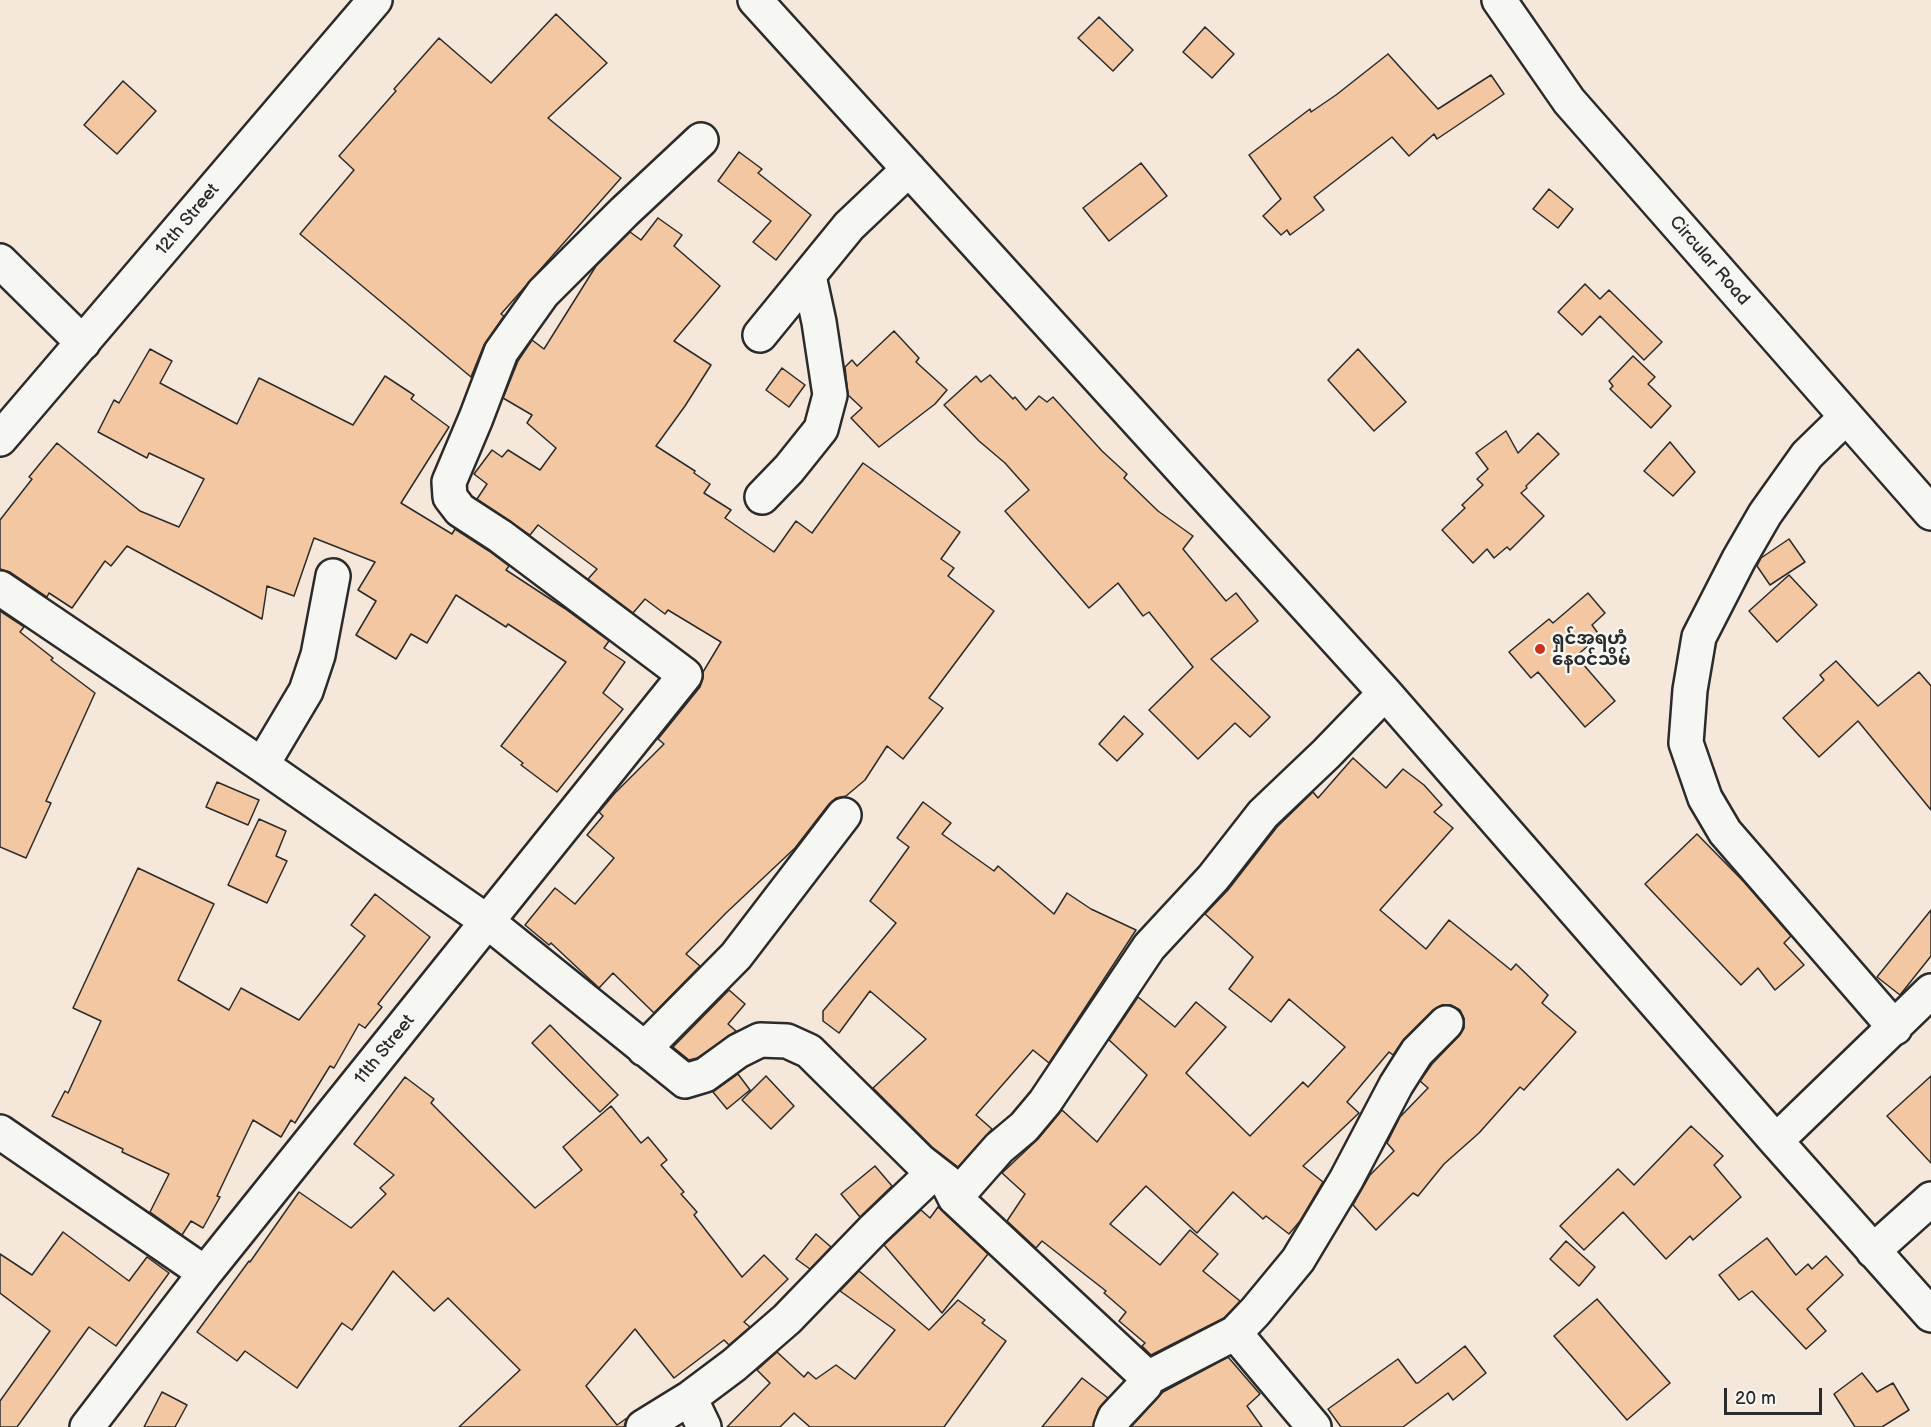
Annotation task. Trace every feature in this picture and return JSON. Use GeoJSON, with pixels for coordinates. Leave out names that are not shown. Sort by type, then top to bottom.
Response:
{"type":"FeatureCollection","features":[{"type":"Feature","properties":{"kind":"street","name":"12th Street"},"geometry":{"type":"LineString","coordinates":[[0,439],[375,0]]}},
{"type":"Feature","properties":{"kind":"street"},"geometry":{"type":"LineString","coordinates":[[755,0],[1385,693],[1931,1315]]}},
{"type":"Feature","properties":{"kind":"street","name":"Circular Road"},"geometry":{"type":"LineString","coordinates":[[1499,0],[1569,101],[1931,513]]}},
{"type":"Feature","properties":{"kind":"street","name":"11th Street"},"geometry":{"type":"LineString","coordinates":[[87,1427],[205,1273],[684,675],[500,536],[460,510],[450,497],[449,482],[501,352],[543,293],[624,212],[701,140]]}},
{"type":"Feature","properties":{"kind":"street"},"geometry":{"type":"LineString","coordinates":[[760,335],[849,226],[909,169]]}},
{"type":"Feature","properties":{"kind":"street"},"geometry":{"type":"LineString","coordinates":[[0,261],[83,343]]}},
{"type":"Feature","properties":{"kind":"street"},"geometry":{"type":"LineString","coordinates":[[762,497],[821,429],[830,395],[819,322],[809,276]]}},
{"type":"Feature","properties":{"kind":"street"},"geometry":{"type":"LineString","coordinates":[[1846,417],[1807,455],[1765,514],[1739,558],[1699,637],[1690,690],[1686,743],[1705,798],[1725,832],[1895,1028]]}},
{"type":"Feature","properties":{"kind":"street"},"geometry":{"type":"LineString","coordinates":[[262,765],[306,691],[318,655],[333,576]]}},
{"type":"Feature","properties":{"kind":"street"},"geometry":{"type":"LineString","coordinates":[[0,588],[262,765],[488,922],[685,1081],[705,1075],[738,1051],[760,1040],[787,1041],[809,1051],[933,1173],[947,1182],[955,1198],[1148,1378]]}},
{"type":"Feature","properties":{"kind":"street"},"geometry":{"type":"LineString","coordinates":[[955,1198],[999,1148],[1024,1127],[1045,1102],[1149,947],[1213,878],[1263,814],[1385,693]]}},
{"type":"Feature","properties":{"kind":"street"},"geometry":{"type":"LineString","coordinates":[[644,1049],[736,956],[844,815]]}},
{"type":"Feature","properties":{"kind":"street"},"geometry":{"type":"LineString","coordinates":[[1776,1141],[1931,991]]}},
{"type":"Feature","properties":{"kind":"street"},"geometry":{"type":"LineString","coordinates":[[1111,1427],[1115,1417],[1145,1385],[1148,1378],[1235,1333],[1255,1312],[1298,1260],[1346,1180],[1401,1077],[1417,1052],[1446,1023]]}},
{"type":"Feature","properties":{"kind":"street"},"geometry":{"type":"LineString","coordinates":[[0,1132],[205,1273]]}},
{"type":"Feature","properties":{"kind":"street"},"geometry":{"type":"LineString","coordinates":[[643,1427],[690,1398],[734,1365],[787,1319],[873,1230],[933,1173]]}},
{"type":"Feature","properties":{"kind":"street"},"geometry":{"type":"LineString","coordinates":[[1873,1251],[1931,1199]]}},
{"type":"Feature","properties":{"kind":"street"},"geometry":{"type":"LineString","coordinates":[[1235,1333],[1314,1427]]}},
{"type":"Feature","properties":{"kind":"street"},"geometry":{"type":"LineString","coordinates":[[690,1398],[704,1427]]}},
{"type":"Feature","properties":{"kind":"building"},"geometry":{"type":"Polygon","coordinates":[[[556,14],[607,63],[548,118],[621,178],[501,314],[504,316],[484,345],[471,377],[300,234],[354,170],[339,156],[439,38],[491,83],[556,14]]]}},
{"type":"Feature","properties":{"kind":"building"},"geometry":{"type":"Polygon","coordinates":[[[1099,17],[1133,50],[1113,71],[1078,38],[1099,17]]]}},
{"type":"Feature","properties":{"kind":"building"},"geometry":{"type":"Polygon","coordinates":[[[1205,27],[1234,54],[1212,78],[1183,52],[1205,27]]]}},
{"type":"Feature","properties":{"kind":"building"},"geometry":{"type":"Polygon","coordinates":[[[1388,54],[1438,109],[1491,75],[1504,94],[1437,139],[1434,134],[1409,156],[1392,137],[1314,197],[1324,210],[1290,235],[1287,230],[1281,235],[1263,216],[1281,199],[1249,155],[1310,109],[1311,112],[1336,95],[1388,54]]]}},
{"type":"Feature","properties":{"kind":"building"},"geometry":{"type":"Polygon","coordinates":[[[123,81],[156,111],[117,154],[84,125],[123,81]]]}},
{"type":"Feature","properties":{"kind":"building"},"geometry":{"type":"Polygon","coordinates":[[[739,152],[762,169],[758,173],[811,215],[776,260],[753,242],[771,221],[718,181],[739,152]]]}},
{"type":"Feature","properties":{"kind":"building"},"geometry":{"type":"Polygon","coordinates":[[[1141,163],[1167,196],[1109,241],[1083,208],[1141,163]]]}},
{"type":"Feature","properties":{"kind":"building"},"geometry":{"type":"Polygon","coordinates":[[[1549,189],[1573,209],[1558,228],[1533,209],[1549,189]]]}},
{"type":"Feature","properties":{"kind":"building"},"geometry":{"type":"Polygon","coordinates":[[[658,218],[682,235],[674,246],[720,286],[674,341],[711,365],[656,446],[695,471],[694,473],[710,484],[704,493],[731,510],[725,518],[774,552],[796,521],[812,533],[863,463],[960,532],[941,559],[954,568],[948,576],[994,611],[929,698],[943,708],[903,759],[887,746],[865,780],[846,796],[836,798],[829,804],[795,848],[686,954],[700,966],[654,1013],[613,973],[599,988],[551,943],[549,945],[525,925],[555,888],[575,904],[614,858],[587,835],[603,816],[599,812],[615,793],[664,744],[658,739],[700,687],[703,672],[721,642],[668,610],[665,614],[645,599],[633,613],[588,579],[597,569],[538,525],[530,535],[477,499],[487,484],[474,474],[492,450],[502,457],[508,450],[540,470],[556,448],[527,423],[532,415],[503,398],[518,361],[532,340],[544,349],[596,266],[630,232],[641,240],[658,218]]]}},
{"type":"Feature","properties":{"kind":"building"},"geometry":{"type":"Polygon","coordinates":[[[1585,284],[1600,299],[1609,290],[1662,342],[1644,360],[1600,316],[1582,335],[1558,312],[1585,284]]]}},
{"type":"Feature","properties":{"kind":"building"},"geometry":{"type":"Polygon","coordinates":[[[894,331],[919,358],[916,362],[947,390],[935,404],[879,447],[851,418],[862,408],[848,395],[845,367],[852,360],[857,366],[894,331]]]}},
{"type":"Feature","properties":{"kind":"building"},"geometry":{"type":"Polygon","coordinates":[[[150,349],[172,361],[160,383],[237,424],[259,378],[353,425],[385,376],[414,395],[411,399],[449,427],[401,503],[452,534],[455,529],[489,551],[509,566],[506,570],[609,641],[604,648],[625,662],[603,693],[623,709],[557,792],[521,765],[523,763],[501,746],[566,662],[508,624],[506,627],[456,595],[427,643],[411,634],[396,659],[356,635],[376,601],[358,590],[375,562],[314,538],[294,596],[267,586],[262,619],[127,546],[111,566],[105,561],[72,608],[49,593],[47,597],[10,572],[0,569],[0,520],[32,479],[29,477],[57,443],[140,511],[179,527],[204,479],[149,453],[147,458],[98,432],[114,400],[119,403],[150,349]]]}},
{"type":"Feature","properties":{"kind":"building"},"geometry":{"type":"Polygon","coordinates":[[[1358,349],[1406,402],[1374,431],[1328,380],[1358,349]]]}},
{"type":"Feature","properties":{"kind":"building"},"geometry":{"type":"Polygon","coordinates":[[[1633,356],[1655,377],[1648,384],[1671,406],[1651,428],[1610,389],[1613,386],[1609,381],[1633,356]]]}},
{"type":"Feature","properties":{"kind":"building"},"geometry":{"type":"Polygon","coordinates":[[[782,368],[805,385],[789,407],[766,390],[782,368]]]}},
{"type":"Feature","properties":{"kind":"building"},"geometry":{"type":"Polygon","coordinates":[[[990,375],[1026,410],[1039,396],[1047,402],[1053,397],[1102,451],[1127,474],[1124,478],[1158,511],[1193,536],[1183,549],[1226,601],[1236,593],[1258,621],[1211,659],[1270,717],[1250,737],[1235,723],[1198,759],[1149,710],[1193,667],[1149,612],[1143,616],[1118,583],[1089,608],[1005,511],[1029,490],[1005,463],[979,441],[944,405],[976,376],[981,382],[990,375]]]}},
{"type":"Feature","properties":{"kind":"building"},"geometry":{"type":"Polygon","coordinates":[[[1506,431],[1518,453],[1538,433],[1559,454],[1521,493],[1544,516],[1510,550],[1507,547],[1494,558],[1487,549],[1473,563],[1442,530],[1465,508],[1462,505],[1483,485],[1477,479],[1488,469],[1476,453],[1506,431]]]}},
{"type":"Feature","properties":{"kind":"building"},"geometry":{"type":"Polygon","coordinates":[[[1670,442],[1695,472],[1673,496],[1644,471],[1670,442]]]}},
{"type":"Feature","properties":{"kind":"building"},"geometry":{"type":"Polygon","coordinates":[[[1789,539],[1805,562],[1770,585],[1757,566],[1761,558],[1789,539]]]}},
{"type":"Feature","properties":{"kind":"building"},"geometry":{"type":"Polygon","coordinates":[[[1789,575],[1817,605],[1777,642],[1749,611],[1789,575]]]}},
{"type":"Feature","properties":{"kind":"building"},"geometry":{"type":"Polygon","coordinates":[[[1588,593],[1605,613],[1592,625],[1600,636],[1576,656],[1615,701],[1585,727],[1538,672],[1531,678],[1509,652],[1549,619],[1553,623],[1588,593]]]}},
{"type":"Feature","properties":{"kind":"building"},"geometry":{"type":"Polygon","coordinates":[[[0,611],[24,627],[20,632],[53,658],[51,660],[95,693],[46,801],[51,803],[26,858],[0,847],[0,611]]]}},
{"type":"Feature","properties":{"kind":"building"},"geometry":{"type":"Polygon","coordinates":[[[1836,661],[1878,706],[1919,672],[1931,686],[1931,810],[1858,721],[1819,757],[1783,718],[1824,680],[1820,675],[1836,661]]]}},
{"type":"Feature","properties":{"kind":"building"},"geometry":{"type":"Polygon","coordinates":[[[1124,716],[1143,734],[1117,761],[1099,744],[1124,716]]]}},
{"type":"Feature","properties":{"kind":"building"},"geometry":{"type":"Polygon","coordinates":[[[1353,758],[1386,788],[1403,769],[1424,785],[1442,805],[1434,812],[1453,828],[1380,910],[1426,949],[1449,920],[1511,970],[1516,964],[1548,995],[1542,1003],[1576,1032],[1524,1090],[1520,1087],[1479,1133],[1444,1164],[1418,1196],[1413,1193],[1376,1230],[1353,1205],[1370,1175],[1394,1151],[1387,1143],[1400,1117],[1428,1088],[1420,1081],[1464,1028],[1464,1018],[1460,1010],[1451,1005],[1442,1005],[1433,1010],[1404,1039],[1393,1055],[1389,1052],[1347,1102],[1359,1113],[1303,1166],[1323,1182],[1300,1221],[1289,1234],[1266,1216],[1263,1219],[1233,1192],[1197,1233],[1146,1186],[1110,1224],[1160,1265],[1190,1230],[1218,1254],[1203,1271],[1240,1301],[1224,1318],[1151,1355],[1142,1346],[1145,1343],[1119,1321],[1126,1312],[1104,1293],[1106,1291],[1042,1241],[1036,1248],[1007,1221],[1025,1194],[1002,1173],[1038,1139],[1062,1110],[1097,1142],[1147,1075],[1109,1040],[1138,997],[1175,1027],[1196,1002],[1226,1027],[1186,1073],[1250,1136],[1303,1082],[1308,1087],[1345,1047],[1289,999],[1271,1022],[1229,989],[1253,957],[1205,914],[1228,890],[1277,827],[1313,792],[1318,798],[1353,758]]]}},
{"type":"Feature","properties":{"kind":"building"},"geometry":{"type":"Polygon","coordinates":[[[217,782],[259,800],[248,825],[206,807],[217,782]]]}},
{"type":"Feature","properties":{"kind":"building"},"geometry":{"type":"Polygon","coordinates":[[[923,802],[951,823],[942,834],[994,871],[998,866],[1054,914],[1067,893],[1091,909],[1136,930],[1049,1063],[1033,1050],[976,1115],[992,1129],[958,1167],[932,1147],[873,1088],[926,1039],[870,991],[839,1033],[823,1021],[823,1011],[896,923],[870,901],[909,847],[897,838],[923,802]]]}},
{"type":"Feature","properties":{"kind":"building"},"geometry":{"type":"Polygon","coordinates":[[[259,819],[286,831],[276,856],[287,861],[267,903],[228,885],[259,819]]]}},
{"type":"Feature","properties":{"kind":"building"},"geometry":{"type":"Polygon","coordinates":[[[1697,834],[1744,882],[1791,936],[1784,943],[1804,965],[1775,990],[1758,968],[1741,985],[1645,884],[1697,834]]]}},
{"type":"Feature","properties":{"kind":"building"},"geometry":{"type":"Polygon","coordinates":[[[138,868],[214,904],[178,980],[229,1010],[241,988],[299,1020],[365,936],[351,925],[375,894],[430,937],[378,1004],[382,1007],[365,1028],[359,1024],[334,1068],[330,1066],[295,1123],[291,1120],[281,1137],[253,1120],[217,1196],[220,1197],[203,1228],[191,1221],[182,1235],[150,1212],[169,1174],[122,1152],[123,1149],[52,1116],[65,1091],[68,1093],[101,1021],[73,1008],[138,868]]]}},
{"type":"Feature","properties":{"kind":"building"},"geometry":{"type":"Polygon","coordinates":[[[1931,910],[1931,956],[1900,995],[1877,977],[1931,910]]]}},
{"type":"Feature","properties":{"kind":"building"},"geometry":{"type":"Polygon","coordinates":[[[729,990],[745,1004],[728,1024],[736,1031],[697,1058],[689,1060],[673,1047],[729,990]]]}},
{"type":"Feature","properties":{"kind":"building"},"geometry":{"type":"Polygon","coordinates":[[[550,1025],[618,1095],[600,1112],[532,1043],[550,1025]]]}},
{"type":"Feature","properties":{"kind":"building"},"geometry":{"type":"Polygon","coordinates":[[[738,1074],[750,1090],[727,1109],[713,1092],[738,1074]]]}},
{"type":"Feature","properties":{"kind":"building"},"geometry":{"type":"Polygon","coordinates":[[[766,1076],[794,1106],[771,1129],[742,1100],[766,1076]]]}},
{"type":"Feature","properties":{"kind":"building"},"geometry":{"type":"Polygon","coordinates":[[[1931,1076],[1931,1163],[1887,1116],[1931,1076]]]}},
{"type":"Feature","properties":{"kind":"building"},"geometry":{"type":"Polygon","coordinates":[[[405,1077],[434,1099],[431,1103],[535,1208],[582,1170],[563,1147],[611,1106],[641,1143],[648,1137],[667,1160],[661,1165],[684,1192],[681,1194],[697,1212],[694,1215],[742,1277],[764,1255],[788,1279],[744,1322],[750,1327],[729,1345],[724,1340],[674,1378],[635,1329],[586,1386],[617,1425],[627,1418],[624,1427],[459,1427],[520,1370],[448,1298],[434,1311],[393,1271],[352,1330],[342,1323],[297,1388],[245,1351],[237,1361],[197,1332],[299,1192],[351,1228],[386,1194],[380,1188],[394,1175],[354,1144],[405,1077]]]}},
{"type":"Feature","properties":{"kind":"building"},"geometry":{"type":"Polygon","coordinates":[[[1691,1126],[1723,1156],[1714,1165],[1741,1197],[1693,1240],[1690,1236],[1666,1259],[1623,1212],[1584,1250],[1560,1226],[1618,1169],[1634,1185],[1691,1126]]]}},
{"type":"Feature","properties":{"kind":"building"},"geometry":{"type":"Polygon","coordinates":[[[875,1166],[892,1186],[860,1217],[841,1194],[875,1166]]]}},
{"type":"Feature","properties":{"kind":"building"},"geometry":{"type":"Polygon","coordinates":[[[938,1207],[988,1254],[942,1313],[884,1245],[921,1210],[930,1218],[938,1207]]]}},
{"type":"Feature","properties":{"kind":"building"},"geometry":{"type":"Polygon","coordinates":[[[63,1232],[129,1281],[147,1257],[169,1273],[116,1346],[89,1327],[17,1427],[0,1427],[0,1401],[50,1331],[0,1293],[0,1254],[32,1275],[63,1232]]]}},
{"type":"Feature","properties":{"kind":"building"},"geometry":{"type":"Polygon","coordinates":[[[816,1234],[831,1247],[810,1269],[796,1259],[816,1234]]]}},
{"type":"Feature","properties":{"kind":"building"},"geometry":{"type":"Polygon","coordinates":[[[1767,1238],[1796,1275],[1808,1264],[1812,1269],[1826,1256],[1843,1275],[1807,1309],[1826,1331],[1806,1349],[1752,1291],[1739,1300],[1719,1275],[1767,1238]]]}},
{"type":"Feature","properties":{"kind":"building"},"geometry":{"type":"Polygon","coordinates":[[[1566,1241],[1595,1267],[1579,1286],[1550,1259],[1566,1241]]]}},
{"type":"Feature","properties":{"kind":"building"},"geometry":{"type":"Polygon","coordinates":[[[859,1271],[929,1330],[958,1300],[985,1320],[982,1323],[1006,1341],[944,1427],[810,1427],[794,1413],[780,1427],[727,1427],[770,1383],[757,1370],[777,1352],[804,1377],[808,1372],[816,1379],[836,1365],[855,1379],[895,1330],[840,1291],[859,1271]]]}},
{"type":"Feature","properties":{"kind":"building"},"geometry":{"type":"Polygon","coordinates":[[[1597,1299],[1670,1383],[1627,1420],[1554,1336],[1597,1299]]]}},
{"type":"Feature","properties":{"kind":"building"},"geometry":{"type":"Polygon","coordinates":[[[1465,1346],[1486,1373],[1453,1400],[1448,1393],[1403,1427],[1341,1427],[1328,1409],[1398,1359],[1418,1383],[1465,1346]]]}},
{"type":"Feature","properties":{"kind":"building"},"geometry":{"type":"Polygon","coordinates":[[[1228,1357],[1260,1394],[1247,1406],[1262,1427],[1131,1427],[1163,1392],[1228,1357]]]}},
{"type":"Feature","properties":{"kind":"building"},"geometry":{"type":"Polygon","coordinates":[[[1862,1373],[1877,1392],[1893,1383],[1909,1410],[1882,1427],[1855,1427],[1834,1394],[1862,1373]]]}},
{"type":"Feature","properties":{"kind":"building"},"geometry":{"type":"Polygon","coordinates":[[[1082,1378],[1108,1398],[1098,1410],[1093,1427],[1042,1427],[1082,1378]]]}},
{"type":"Feature","properties":{"kind":"building"},"geometry":{"type":"Polygon","coordinates":[[[162,1392],[187,1405],[175,1427],[144,1427],[162,1392]]]}},
{"type":"Feature","properties":{"kind":"place","name":"ရှင်အရဟံ နေဝင်သိမ်"},"geometry":{"type":"Point","coordinates":[1540,649]}}]}
